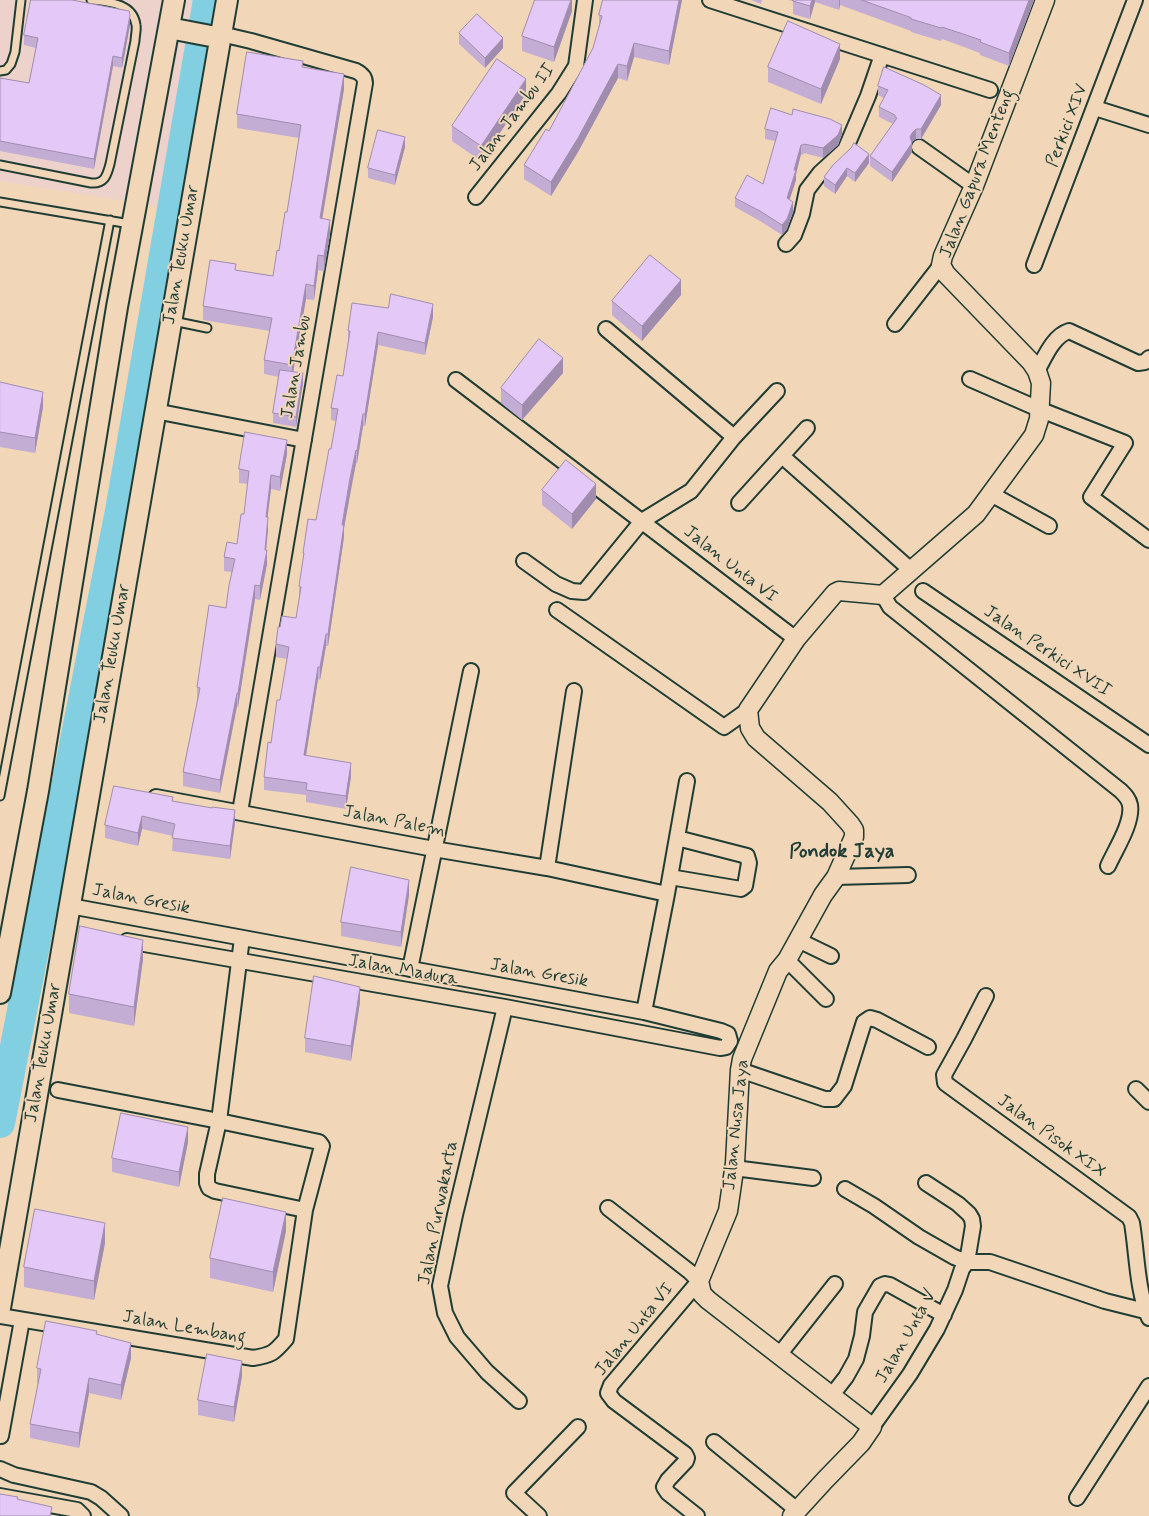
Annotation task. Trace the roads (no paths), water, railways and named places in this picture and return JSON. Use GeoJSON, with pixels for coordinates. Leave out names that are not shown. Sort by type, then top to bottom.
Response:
{"type":"FeatureCollection","features":[{"type":"Feature","properties":{"kind":"main road"},"geometry":{"type":"LineString","coordinates":[[0,993],[38,791],[132,224],[176,30],[174,0]]}},
{"type":"Feature","properties":{"kind":"main road","name":"Jalan Teuku Umar"},"geometry":{"type":"LineString","coordinates":[[0,1308],[70,933],[70,906],[171,321],[216,36],[227,0]]}},
{"type":"Feature","properties":{"kind":"main road"},"geometry":{"type":"LineString","coordinates":[[176,30],[216,36]]}},
{"type":"Feature","properties":{"kind":"street","name":"Jalan Jambu II"},"geometry":{"type":"LineString","coordinates":[[476,197],[559,93],[576,66],[585,0]]}},
{"type":"Feature","properties":{"kind":"street"},"geometry":{"type":"LineString","coordinates":[[710,0],[990,90]]}},
{"type":"Feature","properties":{"kind":"street","name":"Jalan Gapura Menteng"},"geometry":{"type":"LineString","coordinates":[[1037,371],[1031,362],[946,274],[941,265],[943,256],[974,186],[1045,0]]}},
{"type":"Feature","properties":{"kind":"street","name":"Perkici XIV"},"geometry":{"type":"LineString","coordinates":[[1034,265],[1135,0]]}},
{"type":"Feature","properties":{"kind":"street","name":"Jalan Jambu"},"geometry":{"type":"LineString","coordinates":[[216,36],[251,40],[356,71],[365,79],[240,812]]}},
{"type":"Feature","properties":{"kind":"street"},"geometry":{"type":"LineString","coordinates":[[786,244],[794,235],[808,190],[820,173],[845,150],[868,96],[882,54]]}},
{"type":"Feature","properties":{"kind":"street"},"geometry":{"type":"LineString","coordinates":[[1095,108],[1149,126]]}},
{"type":"Feature","properties":{"kind":"street"},"geometry":{"type":"LineString","coordinates":[[919,147],[974,186]]}},
{"type":"Feature","properties":{"kind":"street"},"geometry":{"type":"LineString","coordinates":[[895,324],[941,265]]}},
{"type":"Feature","properties":{"kind":"street"},"geometry":{"type":"LineString","coordinates":[[606,329],[734,437]]}},
{"type":"Feature","properties":{"kind":"street"},"geometry":{"type":"LineString","coordinates":[[557,610],[724,727],[748,710],[796,639],[835,593],[839,591],[882,594],[912,571],[976,514],[1034,435],[1040,410],[1041,383],[1037,371],[1062,333],[1069,331],[1138,363],[1145,362],[1149,358]]}},
{"type":"Feature","properties":{"kind":"street"},"geometry":{"type":"LineString","coordinates":[[970,379],[1040,410],[1125,443],[1091,497],[1149,540]]}},
{"type":"Feature","properties":{"kind":"street","name":"Jalan Unta VI"},"geometry":{"type":"LineString","coordinates":[[456,380],[796,639]]}},
{"type":"Feature","properties":{"kind":"street"},"geometry":{"type":"LineString","coordinates":[[524,561],[556,584],[572,591],[584,592],[642,521],[691,491],[734,437],[777,391]]}},
{"type":"Feature","properties":{"kind":"street"},"geometry":{"type":"LineString","coordinates":[[155,411],[304,440]]}},
{"type":"Feature","properties":{"kind":"street"},"geometry":{"type":"LineString","coordinates":[[739,503],[807,428]]}},
{"type":"Feature","properties":{"kind":"street"},"geometry":{"type":"LineString","coordinates":[[782,456],[912,571]]}},
{"type":"Feature","properties":{"kind":"street"},"geometry":{"type":"LineString","coordinates":[[991,494],[1049,526]]}},
{"type":"Feature","properties":{"kind":"street","name":"Jalan Perkici XVII"},"geometry":{"type":"LineString","coordinates":[[923,591],[1149,744]]}},
{"type":"Feature","properties":{"kind":"street"},"geometry":{"type":"LineString","coordinates":[[882,594],[890,607],[1121,791],[1127,798],[1130,804],[1130,815],[1124,833],[1108,866]]}},
{"type":"Feature","properties":{"kind":"street"},"geometry":{"type":"LineString","coordinates":[[410,969],[471,671]]}},
{"type":"Feature","properties":{"kind":"street"},"geometry":{"type":"LineString","coordinates":[[547,868],[574,691]]}},
{"type":"Feature","properties":{"kind":"street","name":"Jalan Nusa Jaya"},"geometry":{"type":"LineString","coordinates":[[699,1281],[728,1211],[734,1168],[742,1059],[778,971],[787,960],[823,895],[836,877],[854,837],[854,830],[830,802],[756,738],[750,728],[748,710]]}},
{"type":"Feature","properties":{"kind":"street"},"geometry":{"type":"LineString","coordinates":[[644,1012],[668,894],[687,780]]}},
{"type":"Feature","properties":{"kind":"street","name":"Jalan Palem"},"geometry":{"type":"LineString","coordinates":[[143,795],[547,868],[668,894]]}},
{"type":"Feature","properties":{"kind":"street"},"geometry":{"type":"LineString","coordinates":[[670,877],[742,889],[745,887],[748,871],[749,860],[745,855],[677,838]]}},
{"type":"Feature","properties":{"kind":"street"},"geometry":{"type":"LineString","coordinates":[[836,877],[908,875]]}},
{"type":"Feature","properties":{"kind":"street","name":"Jalan Gresik"},"geometry":{"type":"LineString","coordinates":[[70,906],[644,1012],[721,1031],[728,1034],[730,1041]]}},
{"type":"Feature","properties":{"kind":"street"},"geometry":{"type":"LineString","coordinates":[[242,938],[219,1121],[207,1174],[207,1183],[209,1188],[215,1191],[305,1210]]}},
{"type":"Feature","properties":{"kind":"street","name":"Jalan Madura"},"geometry":{"type":"LineString","coordinates":[[112,939],[504,1007],[720,1048],[726,1048],[730,1041]]}},
{"type":"Feature","properties":{"kind":"street"},"geometry":{"type":"LineString","coordinates":[[798,940],[831,956]]}},
{"type":"Feature","properties":{"kind":"street"},"geometry":{"type":"LineString","coordinates":[[787,960],[826,999]]}},
{"type":"Feature","properties":{"kind":"street","name":"Jalan Pisok XIX"},"geometry":{"type":"LineString","coordinates":[[986,996],[944,1075],[945,1083],[1129,1217],[1132,1223],[1136,1246],[1140,1285],[1148,1313]]}},
{"type":"Feature","properties":{"kind":"street","name":"Jalan Purwakarta"},"geometry":{"type":"LineString","coordinates":[[504,1007],[440,1286],[445,1313],[458,1336],[487,1372],[519,1401]]}},
{"type":"Feature","properties":{"kind":"street"},"geometry":{"type":"LineString","coordinates":[[740,1070],[825,1099],[834,1099],[844,1086],[864,1022],[870,1018],[928,1047]]}},
{"type":"Feature","properties":{"kind":"street"},"geometry":{"type":"LineString","coordinates":[[1136,1089],[1149,1102]]}},
{"type":"Feature","properties":{"kind":"street","name":"Jalan Lembang"},"geometry":{"type":"LineString","coordinates":[[0,1316],[253,1358],[274,1352],[286,1339],[305,1210],[322,1146],[319,1142],[58,1090]]}},
{"type":"Feature","properties":{"kind":"street"},"geometry":{"type":"LineString","coordinates":[[734,1168],[813,1178]]}},
{"type":"Feature","properties":{"kind":"street","name":"Jalan Unta V"},"geometry":{"type":"LineString","coordinates":[[872,1427],[910,1374],[944,1315],[956,1290],[962,1269],[967,1262],[974,1226],[972,1219],[958,1204],[926,1183]]}},
{"type":"Feature","properties":{"kind":"street"},"geometry":{"type":"LineString","coordinates":[[845,1189],[874,1206],[919,1237],[954,1257],[967,1262],[990,1262],[1105,1301],[1148,1313]]}},
{"type":"Feature","properties":{"kind":"street"},"geometry":{"type":"LineString","coordinates":[[608,1208],[690,1272],[699,1281],[702,1294],[708,1300],[872,1427],[861,1443],[795,1513],[714,1442]]}},
{"type":"Feature","properties":{"kind":"street"},"geometry":{"type":"LineString","coordinates":[[1136,1246],[1149,1253]]}},
{"type":"Feature","properties":{"kind":"street","name":"Jalan Unta VI"},"geometry":{"type":"LineString","coordinates":[[697,1516],[664,1487],[686,1461],[685,1454],[614,1401],[608,1393],[699,1281]]}},
{"type":"Feature","properties":{"kind":"street"},"geometry":{"type":"LineString","coordinates":[[779,1355],[835,1284]]}},
{"type":"Feature","properties":{"kind":"street"},"geometry":{"type":"LineString","coordinates":[[832,1395],[846,1377],[856,1359],[862,1336],[865,1312],[880,1286],[890,1285],[944,1315]]}},
{"type":"Feature","properties":{"kind":"street"},"geometry":{"type":"LineString","coordinates":[[1,1436],[22,1320]]}},
{"type":"Feature","properties":{"kind":"street"},"geometry":{"type":"LineString","coordinates":[[1076,1498],[1149,1386]]}},
{"type":"Feature","properties":{"kind":"street"},"geometry":{"type":"LineString","coordinates":[[538,1516],[514,1493],[578,1427]]}},
{"type":"Feature","properties":{"kind":"street"},"geometry":{"type":"LineString","coordinates":[[0,1469],[14,1475],[92,1492],[121,1516]]}},
{"type":"Feature","properties":{"kind":"street"},"geometry":{"type":"LineString","coordinates":[[0,1496],[78,1510],[83,1516]]}},
{"type":"Feature","properties":{"kind":"lane"},"geometry":{"type":"LineString","coordinates":[[0,71],[6,70],[11,64],[15,52],[21,0]]}},
{"type":"Feature","properties":{"kind":"lane"},"geometry":{"type":"LineString","coordinates":[[0,165],[98,184],[107,175],[135,42],[136,25],[132,13],[124,7],[114,3],[91,0]]}},
{"type":"Feature","properties":{"kind":"lane"},"geometry":{"type":"LineString","coordinates":[[0,202],[132,224]]}},
{"type":"Feature","properties":{"kind":"lane"},"geometry":{"type":"LineString","coordinates":[[0,796],[110,220]]}},
{"type":"Feature","properties":{"kind":"lane"},"geometry":{"type":"LineString","coordinates":[[171,321],[207,328]]}},
{"type":"Feature","properties":{"kind":"waterway"},"geometry":{"type":"LineString","coordinates":[[0,1123],[120,511],[208,0]]}},
{"type":"Feature","properties":{"kind":"district","name":"Pondok Jaya"},"geometry":{"type":"Point","coordinates":[842,853]}}]}
